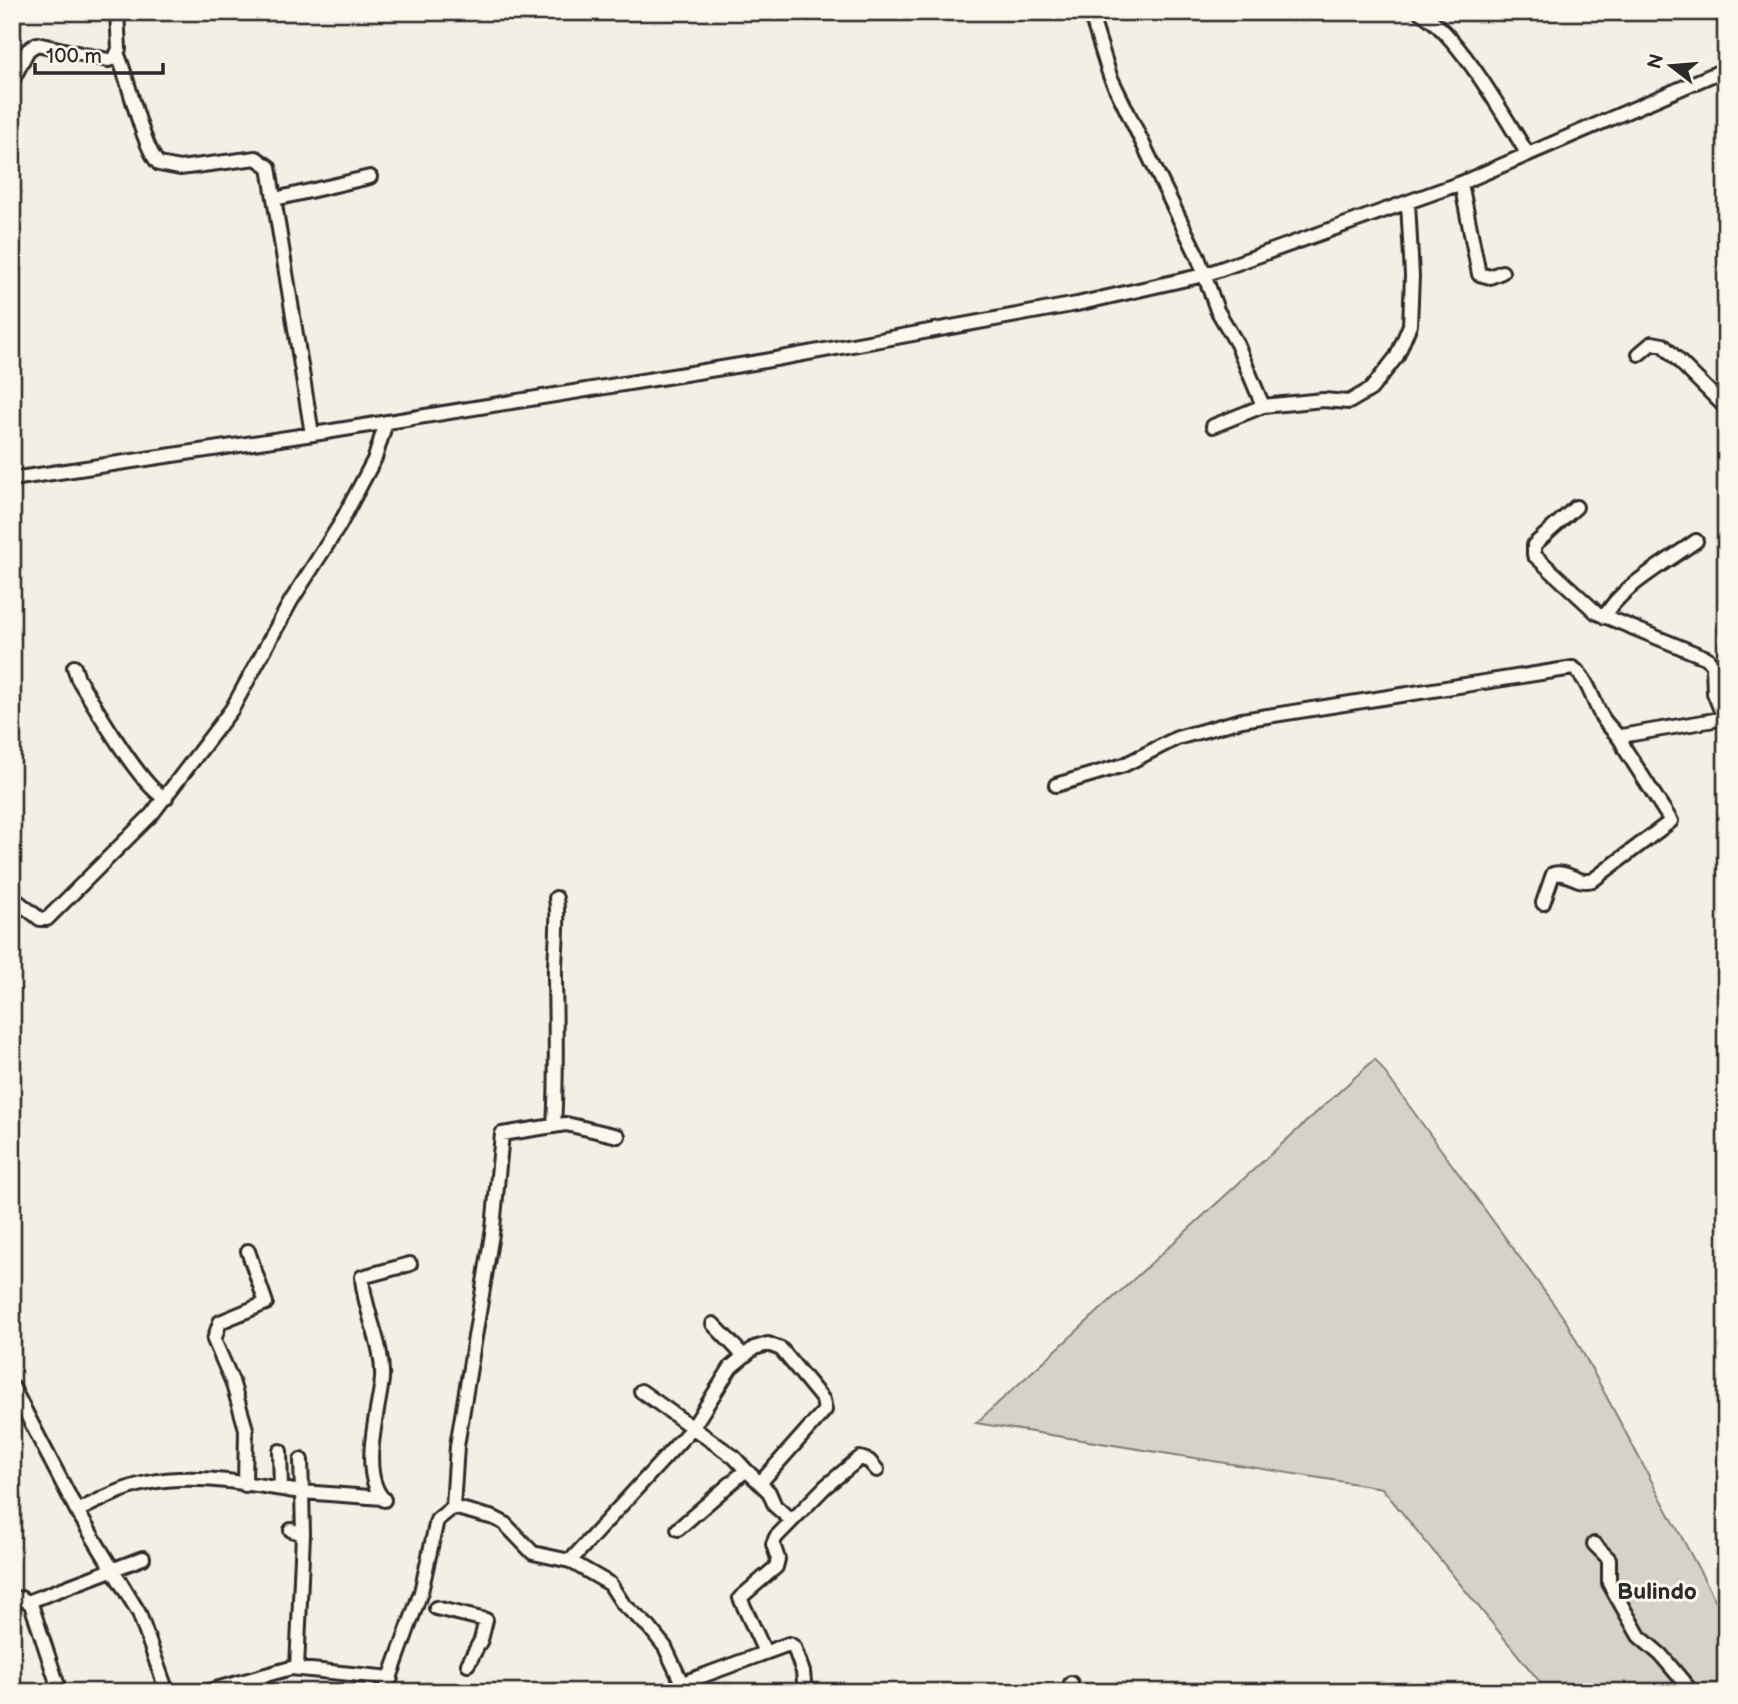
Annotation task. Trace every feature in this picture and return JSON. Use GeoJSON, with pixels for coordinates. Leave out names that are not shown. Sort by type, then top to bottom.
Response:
{"type":"FeatureCollection","features":[{"type":"Feature","properties":{"kind":"street"},"geometry":{"type":"LineString","coordinates":[[117,12],[118,55],[135,100],[148,149],[159,164],[180,168],[256,158],[269,167],[312,434]]}},
{"type":"Feature","properties":{"kind":"street"},"geometry":{"type":"LineString","coordinates":[[1090,12],[1110,76],[1204,275],[1217,310],[1237,344],[1263,405]]}},
{"type":"Feature","properties":{"kind":"street"},"geometry":{"type":"LineString","coordinates":[[1420,12],[1441,31],[1472,69],[1527,153]]}},
{"type":"Feature","properties":{"kind":"street"},"geometry":{"type":"LineString","coordinates":[[12,81],[28,50],[37,44],[108,60],[118,55]]}},
{"type":"Feature","properties":{"kind":"street"},"geometry":{"type":"LineString","coordinates":[[12,479],[312,434],[882,340],[1077,304],[1204,275],[1461,183],[1726,69]]}},
{"type":"Feature","properties":{"kind":"street"},"geometry":{"type":"LineString","coordinates":[[275,199],[370,177]]}},
{"type":"Feature","properties":{"kind":"street"},"geometry":{"type":"LineString","coordinates":[[1461,183],[1479,274],[1490,276],[1502,272]]}},
{"type":"Feature","properties":{"kind":"street"},"geometry":{"type":"LineString","coordinates":[[1213,426],[1263,405],[1323,400],[1349,402],[1366,394],[1397,356],[1406,340],[1412,306],[1408,202]]}},
{"type":"Feature","properties":{"kind":"street"},"geometry":{"type":"LineString","coordinates":[[1639,354],[1652,343],[1664,345],[1726,408]]}},
{"type":"Feature","properties":{"kind":"street"},"geometry":{"type":"LineString","coordinates":[[12,897],[40,919],[47,919],[166,798],[188,764],[232,709],[291,601],[345,514],[375,458],[386,422]]}},
{"type":"Feature","properties":{"kind":"street"},"geometry":{"type":"LineString","coordinates":[[1576,506],[1534,545],[1532,551],[1589,607],[1605,617],[1707,658],[1713,665],[1714,693],[1725,718],[1621,736]]}},
{"type":"Feature","properties":{"kind":"street"},"geometry":{"type":"LineString","coordinates":[[1605,617],[1613,603],[1696,541]]}},
{"type":"Feature","properties":{"kind":"street"},"geometry":{"type":"LineString","coordinates":[[74,667],[78,680],[136,770],[156,795],[166,798]]}},
{"type":"Feature","properties":{"kind":"street"},"geometry":{"type":"LineString","coordinates":[[1056,785],[1124,765],[1177,738],[1231,722],[1569,668],[1582,676],[1603,719],[1621,736],[1625,748],[1670,816],[1671,823],[1593,880],[1582,882],[1560,873],[1553,874],[1543,903]]}},
{"type":"Feature","properties":{"kind":"street"},"geometry":{"type":"LineString","coordinates":[[554,1126],[558,1037],[555,978],[559,919],[556,898]]}},
{"type":"Feature","properties":{"kind":"street"},"geometry":{"type":"LineString","coordinates":[[385,1692],[421,1592],[437,1520],[453,1507],[457,1446],[494,1228],[502,1134],[566,1124],[618,1136]]}},
{"type":"Feature","properties":{"kind":"street"},"geometry":{"type":"LineString","coordinates":[[245,1485],[246,1429],[232,1381],[214,1340],[220,1322],[266,1303],[248,1251]]}},
{"type":"Feature","properties":{"kind":"street"},"geometry":{"type":"LineString","coordinates":[[77,1511],[114,1493],[148,1482],[199,1479],[384,1499],[373,1479],[374,1427],[382,1375],[362,1277],[411,1264]]}},
{"type":"Feature","properties":{"kind":"street"},"geometry":{"type":"LineString","coordinates":[[713,1324],[743,1355]]}},
{"type":"Feature","properties":{"kind":"street"},"geometry":{"type":"LineString","coordinates":[[570,1561],[693,1427],[724,1375],[743,1355],[762,1344],[775,1345],[825,1405],[823,1415],[760,1483]]}},
{"type":"Feature","properties":{"kind":"street"},"geometry":{"type":"LineString","coordinates":[[12,1386],[77,1511],[138,1613],[167,1692]]}},
{"type":"Feature","properties":{"kind":"street"},"geometry":{"type":"LineString","coordinates":[[641,1391],[693,1427],[746,1470],[769,1492],[775,1506],[791,1521]]}},
{"type":"Feature","properties":{"kind":"street"},"geometry":{"type":"LineString","coordinates":[[280,1451],[281,1489]]}},
{"type":"Feature","properties":{"kind":"street"},"geometry":{"type":"LineString","coordinates":[[764,1650],[740,1598],[776,1567],[778,1559],[772,1544],[791,1521],[860,1458],[869,1461],[877,1470]]}},
{"type":"Feature","properties":{"kind":"street"},"geometry":{"type":"LineString","coordinates":[[298,1668],[303,1534],[301,1460]]}},
{"type":"Feature","properties":{"kind":"street"},"geometry":{"type":"LineString","coordinates":[[677,1529],[746,1470]]}},
{"type":"Feature","properties":{"kind":"street"},"geometry":{"type":"LineString","coordinates":[[453,1507],[504,1523],[533,1553],[570,1561],[610,1584],[623,1604],[649,1627],[665,1647],[685,1687],[764,1650],[785,1644],[794,1647],[803,1672],[805,1692]]}},
{"type":"Feature","properties":{"kind":"street"},"geometry":{"type":"LineString","coordinates":[[290,1530],[303,1534]]}},
{"type":"Feature","properties":{"kind":"street"},"geometry":{"type":"LineString","coordinates":[[1594,1544],[1609,1559],[1609,1583],[1639,1636],[1661,1655],[1692,1692]]}},
{"type":"Feature","properties":{"kind":"street"},"geometry":{"type":"LineString","coordinates":[[30,1603],[33,1599],[143,1558]]}},
{"type":"Feature","properties":{"kind":"street"},"geometry":{"type":"LineString","coordinates":[[12,1602],[21,1598],[30,1603],[60,1692]]}},
{"type":"Feature","properties":{"kind":"street"},"geometry":{"type":"LineString","coordinates":[[436,1608],[486,1620],[481,1640],[468,1664]]}},
{"type":"Feature","properties":{"kind":"street"},"geometry":{"type":"LineString","coordinates":[[205,1692],[279,1670],[298,1668],[391,1678]]}},
{"type":"Feature","properties":{"kind":"shaded area"},"geometry":{"type":"Polygon","coordinates":[[[1375,1059],[1566,1321],[1726,1620],[1726,1692],[1548,1692],[1382,1488],[976,1423],[1375,1059]]]}},
{"type":"Feature","properties":{"kind":"district","name":"Bulindo"},"geometry":{"type":"Point","coordinates":[1657,1592]}}]}
